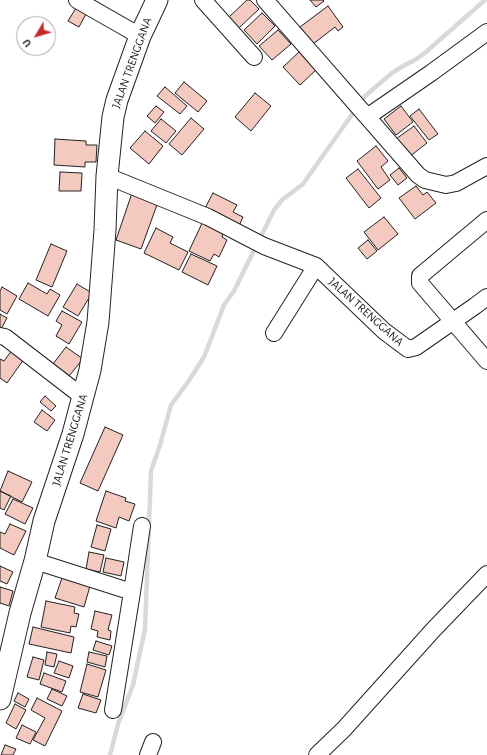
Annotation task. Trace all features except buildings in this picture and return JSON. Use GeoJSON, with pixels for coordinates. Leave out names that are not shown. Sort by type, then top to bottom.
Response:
{"type":"FeatureCollection","features":[{"type":"Feature","properties":{"kind":"main road","name":"JALAN TRENGGANA"},"geometry":{"type":"LineString","coordinates":[[0,699],[20,613],[35,561],[44,521],[83,397],[94,350],[98,322],[105,230],[107,176],[113,117],[117,100],[140,36],[157,0]]}},
{"type":"Feature","properties":{"kind":"street"},"geometry":{"type":"LineString","coordinates":[[77,0],[140,36]]}},
{"type":"Feature","properties":{"kind":"street"},"geometry":{"type":"LineString","coordinates":[[203,0],[254,57]]}},
{"type":"Feature","properties":{"kind":"street"},"geometry":{"type":"LineString","coordinates":[[265,0],[418,175],[425,180],[446,185],[456,183],[487,166]]}},
{"type":"Feature","properties":{"kind":"street"},"geometry":{"type":"LineString","coordinates":[[367,118],[487,32]]}},
{"type":"Feature","properties":{"kind":"street","name":"JALAN TRENGGANA"},"geometry":{"type":"LineString","coordinates":[[107,176],[208,217],[264,246],[316,266],[384,331],[408,349],[416,347],[453,322]]}},
{"type":"Feature","properties":{"kind":"street"},"geometry":{"type":"LineString","coordinates":[[487,220],[420,276],[420,283],[487,361]]}},
{"type":"Feature","properties":{"kind":"street"},"geometry":{"type":"LineString","coordinates":[[274,333],[316,266]]}},
{"type":"Feature","properties":{"kind":"street"},"geometry":{"type":"LineString","coordinates":[[453,322],[487,297]]}},
{"type":"Feature","properties":{"kind":"street"},"geometry":{"type":"LineString","coordinates":[[0,336],[5,337],[83,397]]}},
{"type":"Feature","properties":{"kind":"street"},"geometry":{"type":"LineString","coordinates":[[113,710],[142,526]]}},
{"type":"Feature","properties":{"kind":"street"},"geometry":{"type":"LineString","coordinates":[[35,561],[132,592]]}},
{"type":"Feature","properties":{"kind":"street"},"geometry":{"type":"LineString","coordinates":[[317,755],[344,729],[434,629],[487,574]]}},
{"type":"Feature","properties":{"kind":"waterway"},"geometry":{"type":"LineString","coordinates":[[110,755],[118,724],[133,685],[145,629],[151,471],[171,405],[204,357],[224,305],[234,291],[274,210],[282,200],[303,184],[365,96],[392,73],[426,52],[485,0]]}}]}
